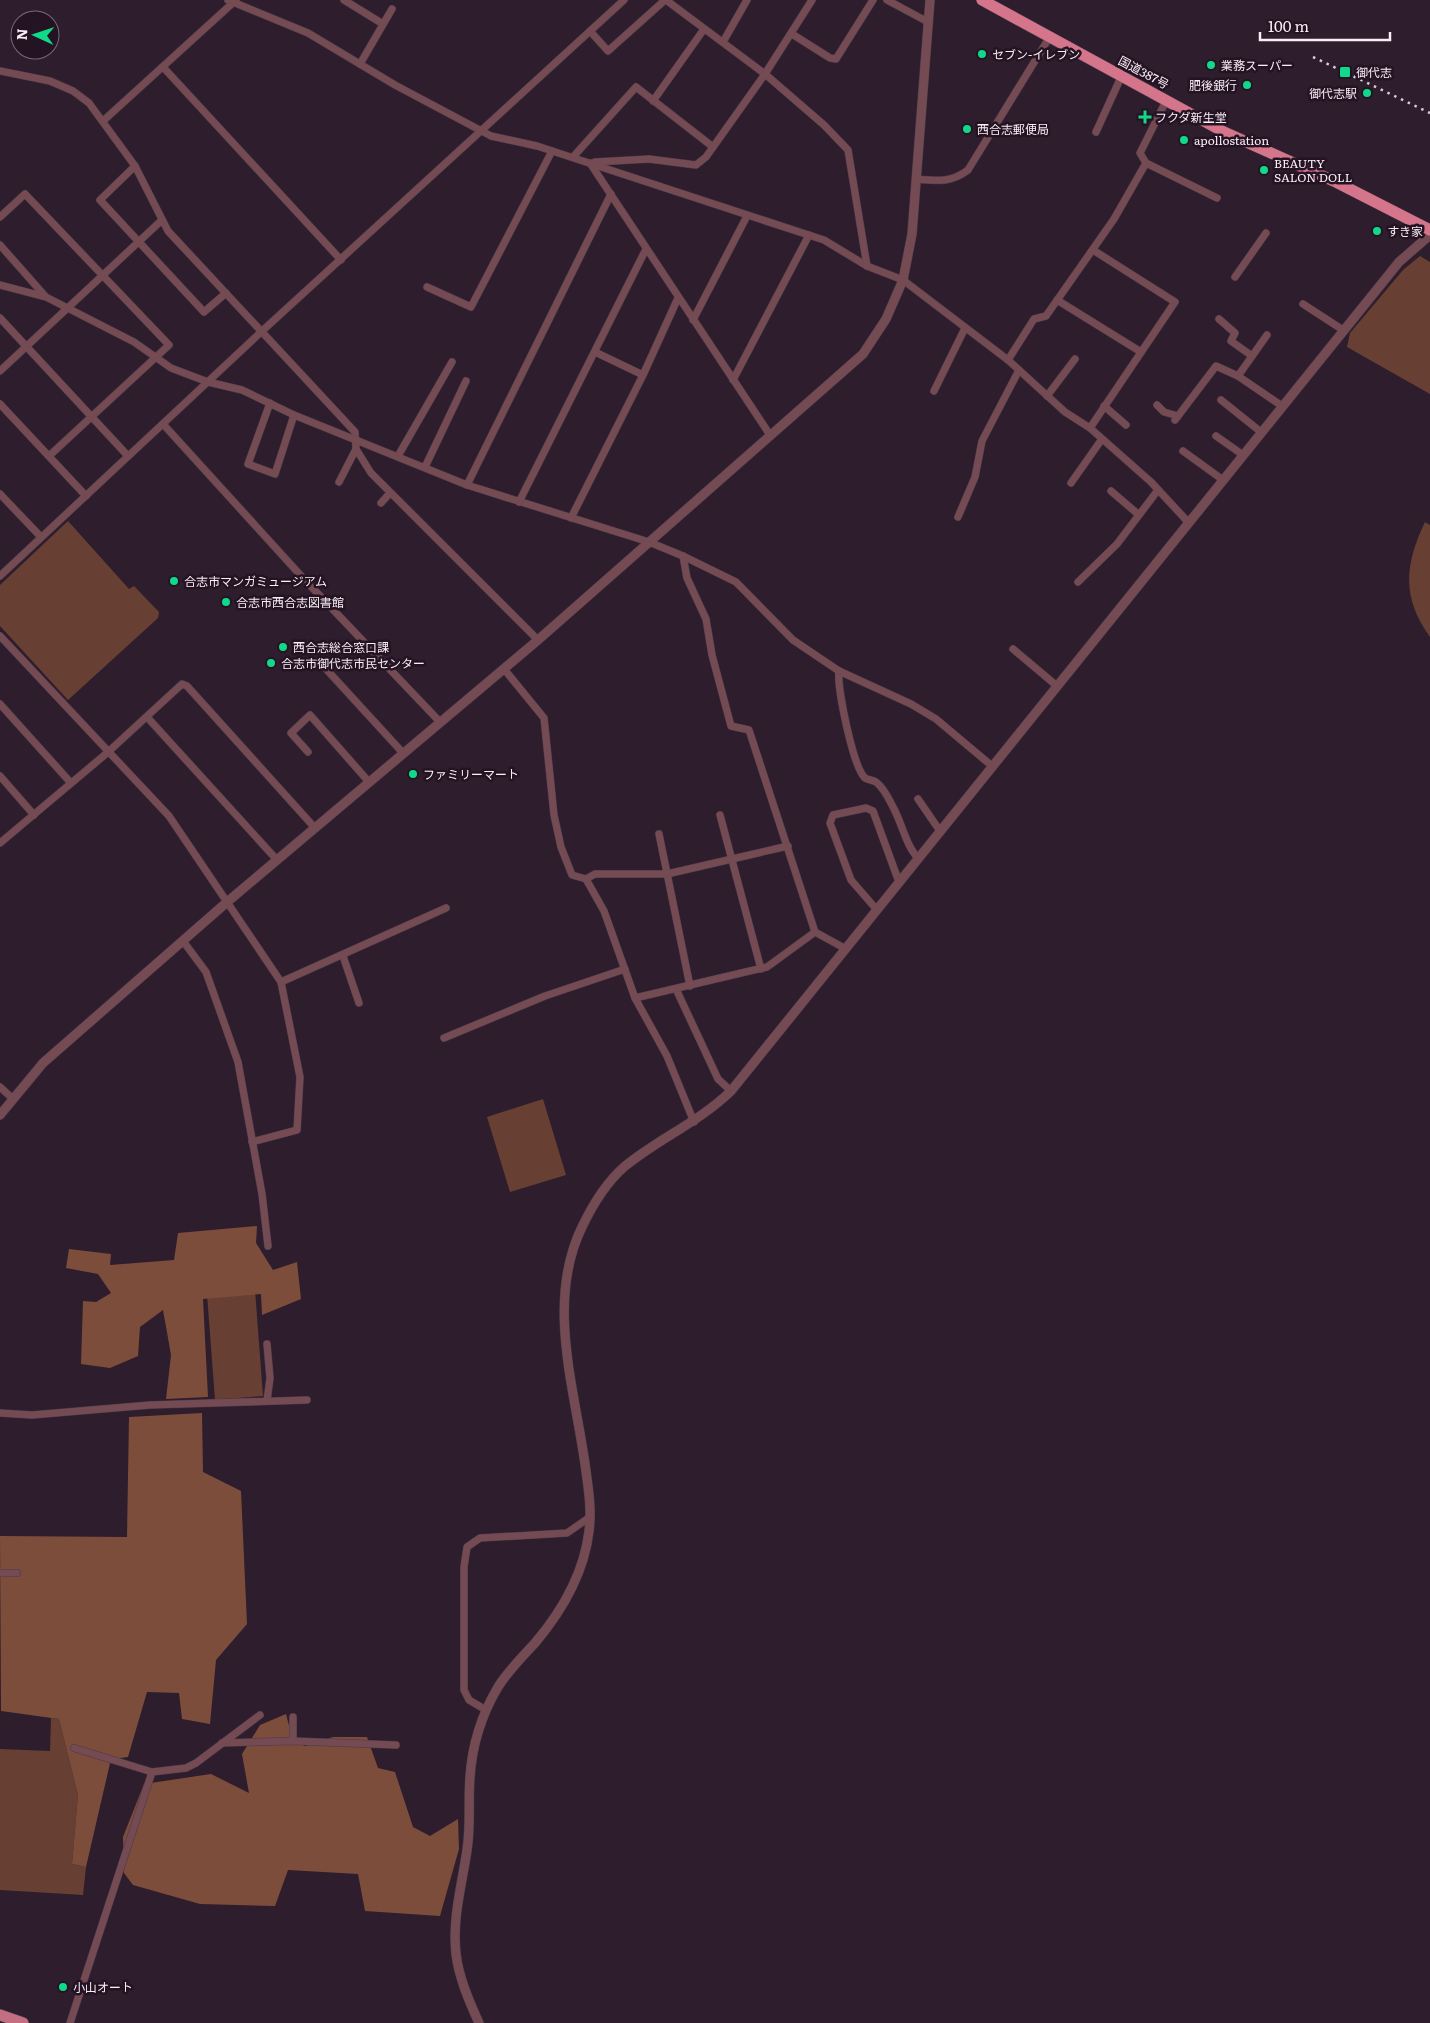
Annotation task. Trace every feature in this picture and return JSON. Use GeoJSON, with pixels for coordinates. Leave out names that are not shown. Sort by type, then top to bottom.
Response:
{"type":"FeatureCollection","features":[{"type":"Feature","properties":{"kind":"highway","name":"国道387号"},"geometry":{"type":"LineString","coordinates":[[982,0],[1224,132],[1336,182],[1430,230]]}},
{"type":"Feature","properties":{"kind":"main road"},"geometry":{"type":"LineString","coordinates":[[0,2015],[23,2023]]}},
{"type":"Feature","properties":{"kind":"street"},"geometry":{"type":"LineString","coordinates":[[344,0],[383,24]]}},
{"type":"Feature","properties":{"kind":"street"},"geometry":{"type":"LineString","coordinates":[[0,576],[261,332],[624,0]]}},
{"type":"Feature","properties":{"kind":"street"},"geometry":{"type":"LineString","coordinates":[[590,32],[608,51],[666,0],[765,74],[824,124],[848,150],[867,266]]}},
{"type":"Feature","properties":{"kind":"street"},"geometry":{"type":"LineString","coordinates":[[723,42],[747,0]]}},
{"type":"Feature","properties":{"kind":"street"},"geometry":{"type":"LineString","coordinates":[[590,162],[649,159],[696,165],[713,147],[765,74],[812,0]]}},
{"type":"Feature","properties":{"kind":"street"},"geometry":{"type":"LineString","coordinates":[[792,34],[830,58],[836,59],[873,0]]}},
{"type":"Feature","properties":{"kind":"street"},"geometry":{"type":"LineString","coordinates":[[887,0],[928,22]]}},
{"type":"Feature","properties":{"kind":"street"},"geometry":{"type":"LineString","coordinates":[[0,1115],[12,1098],[44,1063],[226,903],[538,640],[863,354],[886,319],[903,280],[912,234],[930,0]]}},
{"type":"Feature","properties":{"kind":"street"},"geometry":{"type":"LineString","coordinates":[[103,122],[233,1],[308,33],[360,64],[491,136],[590,162],[747,216],[824,240],[867,266],[903,280],[1008,360],[1066,412],[1090,428],[1158,490],[1189,523]]}},
{"type":"Feature","properties":{"kind":"street"},"geometry":{"type":"LineString","coordinates":[[360,64],[392,9]]}},
{"type":"Feature","properties":{"kind":"street"},"geometry":{"type":"LineString","coordinates":[[653,100],[704,29]]}},
{"type":"Feature","properties":{"kind":"street"},"geometry":{"type":"LineString","coordinates":[[916,179],[941,182],[957,179],[968,170],[1049,38]]}},
{"type":"Feature","properties":{"kind":"street"},"geometry":{"type":"LineString","coordinates":[[163,67],[341,260]]}},
{"type":"Feature","properties":{"kind":"street"},"geometry":{"type":"LineString","coordinates":[[0,71],[50,81],[73,91],[89,103],[135,166],[168,231],[355,432],[356,449],[339,482]]}},
{"type":"Feature","properties":{"kind":"street"},"geometry":{"type":"LineString","coordinates":[[1096,132],[1122,75]]}},
{"type":"Feature","properties":{"kind":"street"},"geometry":{"type":"LineString","coordinates":[[572,157],[636,87],[713,147]]}},
{"type":"Feature","properties":{"kind":"street"},"geometry":{"type":"LineString","coordinates":[[1167,100],[1140,153],[1146,163],[1217,198]]}},
{"type":"Feature","properties":{"kind":"street"},"geometry":{"type":"LineString","coordinates":[[427,287],[471,307],[552,151]]}},
{"type":"Feature","properties":{"kind":"street"},"geometry":{"type":"LineString","coordinates":[[590,162],[770,435]]}},
{"type":"Feature","properties":{"kind":"street"},"geometry":{"type":"LineString","coordinates":[[1008,360],[1034,319],[1046,316],[1114,219],[1146,163]]}},
{"type":"Feature","properties":{"kind":"street"},"geometry":{"type":"LineString","coordinates":[[135,166],[100,200],[204,312],[226,293]]}},
{"type":"Feature","properties":{"kind":"street"},"geometry":{"type":"LineString","coordinates":[[0,217],[25,194],[169,345],[49,456]]}},
{"type":"Feature","properties":{"kind":"street"},"geometry":{"type":"LineString","coordinates":[[467,485],[610,194]]}},
{"type":"Feature","properties":{"kind":"street"},"geometry":{"type":"LineString","coordinates":[[693,320],[747,216]]}},
{"type":"Feature","properties":{"kind":"street"},"geometry":{"type":"LineString","coordinates":[[0,371],[162,220]]}},
{"type":"Feature","properties":{"kind":"street"},"geometry":{"type":"LineString","coordinates":[[1235,277],[1266,233]]}},
{"type":"Feature","properties":{"kind":"street"},"geometry":{"type":"LineString","coordinates":[[733,380],[809,235]]}},
{"type":"Feature","properties":{"kind":"street"},"geometry":{"type":"LineString","coordinates":[[479,2023],[465,1991],[456,1956],[455,1928],[455,1912],[470,1827],[472,1760],[486,1710],[499,1686],[552,1621],[569,1596],[584,1555],[590,1517],[588,1488],[564,1326],[565,1277],[582,1228],[606,1188],[624,1168],[694,1122],[731,1092],[1343,330],[1399,262],[1430,235]]}},
{"type":"Feature","properties":{"kind":"street"},"geometry":{"type":"LineString","coordinates":[[0,245],[46,297]]}},
{"type":"Feature","properties":{"kind":"street"},"geometry":{"type":"LineString","coordinates":[[519,502],[646,249]]}},
{"type":"Feature","properties":{"kind":"street"},"geometry":{"type":"LineString","coordinates":[[1090,428],[1175,302],[1092,250]]}},
{"type":"Feature","properties":{"kind":"street"},"geometry":{"type":"LineString","coordinates":[[0,285],[46,297],[134,342],[171,368],[208,382],[242,390],[294,415],[467,485],[649,542],[684,556],[736,582],[793,640],[839,671],[911,704],[936,719],[992,766]]}},
{"type":"Feature","properties":{"kind":"street"},"geometry":{"type":"LineString","coordinates":[[571,518],[678,298]]}},
{"type":"Feature","properties":{"kind":"street"},"geometry":{"type":"LineString","coordinates":[[1057,300],[1141,352]]}},
{"type":"Feature","properties":{"kind":"street"},"geometry":{"type":"LineString","coordinates":[[1303,304],[1343,330]]}},
{"type":"Feature","properties":{"kind":"street"},"geometry":{"type":"LineString","coordinates":[[0,318],[128,456]]}},
{"type":"Feature","properties":{"kind":"street"},"geometry":{"type":"LineString","coordinates":[[1219,319],[1235,333],[1231,341],[1252,356]]}},
{"type":"Feature","properties":{"kind":"street"},"geometry":{"type":"LineString","coordinates":[[934,391],[965,328]]}},
{"type":"Feature","properties":{"kind":"street"},"geometry":{"type":"LineString","coordinates":[[1238,376],[1267,335]]}},
{"type":"Feature","properties":{"kind":"street"},"geometry":{"type":"LineString","coordinates":[[594,352],[642,375]]}},
{"type":"Feature","properties":{"kind":"street"},"geometry":{"type":"LineString","coordinates":[[1047,396],[1075,359]]}},
{"type":"Feature","properties":{"kind":"street"},"geometry":{"type":"LineString","coordinates":[[398,456],[452,362]]}},
{"type":"Feature","properties":{"kind":"street"},"geometry":{"type":"LineString","coordinates":[[1157,405],[1164,412],[1176,418],[1216,366],[1238,376],[1282,406]]}},
{"type":"Feature","properties":{"kind":"street"},"geometry":{"type":"LineString","coordinates":[[958,517],[975,477],[982,441],[1018,370]]}},
{"type":"Feature","properties":{"kind":"street"},"geometry":{"type":"LineString","coordinates":[[424,468],[466,381]]}},
{"type":"Feature","properties":{"kind":"street"},"geometry":{"type":"LineString","coordinates":[[1221,400],[1261,432]]}},
{"type":"Feature","properties":{"kind":"street"},"geometry":{"type":"LineString","coordinates":[[270,403],[248,464],[275,474],[294,415]]}},
{"type":"Feature","properties":{"kind":"street"},"geometry":{"type":"LineString","coordinates":[[0,404],[86,496]]}},
{"type":"Feature","properties":{"kind":"street"},"geometry":{"type":"LineString","coordinates":[[1104,406],[1126,425]]}},
{"type":"Feature","properties":{"kind":"street"},"geometry":{"type":"LineString","coordinates":[[163,424],[303,578],[440,722]]}},
{"type":"Feature","properties":{"kind":"street"},"geometry":{"type":"LineString","coordinates":[[1216,436],[1243,455]]}},
{"type":"Feature","properties":{"kind":"street"},"geometry":{"type":"LineString","coordinates":[[1071,483],[1102,439]]}},
{"type":"Feature","properties":{"kind":"street"},"geometry":{"type":"LineString","coordinates":[[356,449],[371,472],[390,493],[538,640]]}},
{"type":"Feature","properties":{"kind":"street"},"geometry":{"type":"LineString","coordinates":[[1183,450],[1223,480]]}},
{"type":"Feature","properties":{"kind":"street"},"geometry":{"type":"LineString","coordinates":[[1078,582],[1117,544],[1158,490]]}},
{"type":"Feature","properties":{"kind":"street"},"geometry":{"type":"LineString","coordinates":[[1111,491],[1139,515]]}},
{"type":"Feature","properties":{"kind":"street"},"geometry":{"type":"LineString","coordinates":[[381,503],[390,493]]}},
{"type":"Feature","properties":{"kind":"street"},"geometry":{"type":"LineString","coordinates":[[0,494],[40,538]]}},
{"type":"Feature","properties":{"kind":"street"},"geometry":{"type":"LineString","coordinates":[[684,556],[686,578],[706,619],[712,655],[731,726],[749,730],[815,932],[846,948]]}},
{"type":"Feature","properties":{"kind":"street"},"geometry":{"type":"LineString","coordinates":[[1,640],[169,816],[281,982],[300,1077],[297,1130],[252,1142]]}},
{"type":"Feature","properties":{"kind":"street"},"geometry":{"type":"LineString","coordinates":[[1013,649],[1057,686]]}},
{"type":"Feature","properties":{"kind":"street"},"geometry":{"type":"LineString","coordinates":[[504,669],[544,718],[554,814],[560,847],[572,875],[586,879],[604,910],[635,998],[667,1056],[694,1122]]}},
{"type":"Feature","properties":{"kind":"street"},"geometry":{"type":"LineString","coordinates":[[327,670],[403,753]]}},
{"type":"Feature","properties":{"kind":"street"},"geometry":{"type":"LineString","coordinates":[[839,671],[838,681],[848,733],[860,769],[865,778],[877,783],[887,796],[902,824],[911,851],[918,858]]}},
{"type":"Feature","properties":{"kind":"street"},"geometry":{"type":"LineString","coordinates":[[0,843],[107,753],[182,684],[187,686],[315,828]]}},
{"type":"Feature","properties":{"kind":"street"},"geometry":{"type":"LineString","coordinates":[[0,704],[71,783]]}},
{"type":"Feature","properties":{"kind":"street"},"geometry":{"type":"LineString","coordinates":[[308,752],[291,733],[310,715],[369,782]]}},
{"type":"Feature","properties":{"kind":"street"},"geometry":{"type":"LineString","coordinates":[[147,717],[277,860]]}},
{"type":"Feature","properties":{"kind":"street"},"geometry":{"type":"LineString","coordinates":[[0,776],[34,815]]}},
{"type":"Feature","properties":{"kind":"street"},"geometry":{"type":"LineString","coordinates":[[918,799],[940,831]]}},
{"type":"Feature","properties":{"kind":"street"},"geometry":{"type":"LineString","coordinates":[[877,910],[851,880],[830,823],[833,816],[866,808],[873,811],[899,882]]}},
{"type":"Feature","properties":{"kind":"street"},"geometry":{"type":"LineString","coordinates":[[720,815],[761,969]]}},
{"type":"Feature","properties":{"kind":"street"},"geometry":{"type":"LineString","coordinates":[[659,834],[690,986]]}},
{"type":"Feature","properties":{"kind":"street"},"geometry":{"type":"LineString","coordinates":[[586,879],[595,874],[667,874],[788,846]]}},
{"type":"Feature","properties":{"kind":"street"},"geometry":{"type":"LineString","coordinates":[[281,982],[343,956],[446,908]]}},
{"type":"Feature","properties":{"kind":"street"},"geometry":{"type":"LineString","coordinates":[[635,998],[768,967],[815,932]]}},
{"type":"Feature","properties":{"kind":"street"},"geometry":{"type":"LineString","coordinates":[[183,941],[206,972],[238,1062],[268,1246]]}},
{"type":"Feature","properties":{"kind":"street"},"geometry":{"type":"LineString","coordinates":[[343,956],[359,1003]]}},
{"type":"Feature","properties":{"kind":"street"},"geometry":{"type":"LineString","coordinates":[[444,1038],[545,996],[625,969]]}},
{"type":"Feature","properties":{"kind":"street"},"geometry":{"type":"LineString","coordinates":[[676,988],[718,1080],[731,1092]]}},
{"type":"Feature","properties":{"kind":"street"},"geometry":{"type":"LineString","coordinates":[[0,1086],[12,1098]]}},
{"type":"Feature","properties":{"kind":"street"},"geometry":{"type":"LineString","coordinates":[[267,1344],[270,1378],[268,1401]]}},
{"type":"Feature","properties":{"kind":"street"},"geometry":{"type":"LineString","coordinates":[[0,1413],[32,1415],[150,1404],[307,1400]]}},
{"type":"Feature","properties":{"kind":"street"},"geometry":{"type":"LineString","coordinates":[[486,1710],[469,1700],[464,1690],[464,1567],[467,1547],[480,1538],[567,1533],[590,1517]]}},
{"type":"Feature","properties":{"kind":"street"},"geometry":{"type":"LineString","coordinates":[[0,1573],[17,1573]]}},
{"type":"Feature","properties":{"kind":"street"},"geometry":{"type":"LineString","coordinates":[[74,1748],[152,1772],[186,1768],[260,1715]]}},
{"type":"Feature","properties":{"kind":"street"},"geometry":{"type":"LineString","coordinates":[[292,1741],[293,1717]]}},
{"type":"Feature","properties":{"kind":"street"},"geometry":{"type":"LineString","coordinates":[[222,1743],[292,1741],[396,1745]]}},
{"type":"Feature","properties":{"kind":"street"},"geometry":{"type":"LineString","coordinates":[[70,2023],[152,1772]]}},
{"type":"Feature","properties":{"kind":"shaded area"},"geometry":{"type":"Polygon","coordinates":[[[1420,256],[1430,262],[1430,394],[1347,347],[1350,333],[1403,270],[1420,256]]]}},
{"type":"Feature","properties":{"kind":"shaded area"},"geometry":{"type":"Polygon","coordinates":[[[68,521],[129,589],[134,586],[159,612],[158,618],[68,700],[0,626],[0,585],[68,521]]]}},
{"type":"Feature","properties":{"kind":"shaded area"},"geometry":{"type":"Polygon","coordinates":[[[1425,522],[1430,525],[1430,637],[1414,608],[1409,580],[1413,552],[1425,522]]]}},
{"type":"Feature","properties":{"kind":"shaded area"},"geometry":{"type":"Polygon","coordinates":[[[543,1099],[566,1175],[510,1192],[487,1117],[543,1099]]]}},
{"type":"Feature","properties":{"kind":"shaded area"},"geometry":{"type":"Polygon","coordinates":[[[257,1226],[256,1243],[273,1270],[297,1262],[301,1299],[262,1315],[261,1294],[203,1299],[208,1397],[166,1399],[171,1355],[163,1310],[140,1327],[138,1356],[110,1368],[81,1364],[83,1301],[96,1302],[111,1293],[98,1274],[66,1268],[69,1249],[111,1254],[110,1265],[174,1260],[178,1233],[257,1226]]]}},
{"type":"Feature","properties":{"kind":"shaded area"},"geometry":{"type":"Polygon","coordinates":[[[255,1290],[263,1396],[215,1400],[207,1294],[255,1290]]]}},
{"type":"Feature","properties":{"kind":"shaded area"},"geometry":{"type":"Polygon","coordinates":[[[202,1413],[203,1472],[241,1491],[247,1624],[216,1660],[210,1724],[182,1719],[179,1693],[147,1692],[128,1757],[111,1759],[86,1867],[72,1864],[78,1795],[59,1719],[1,1711],[0,1536],[127,1537],[129,1417],[202,1413]]]}},
{"type":"Feature","properties":{"kind":"shaded area"},"geometry":{"type":"Polygon","coordinates":[[[286,1714],[293,1741],[305,1746],[333,1737],[367,1737],[378,1768],[395,1772],[413,1827],[430,1836],[458,1819],[459,1849],[440,1916],[365,1911],[358,1874],[288,1870],[275,1906],[200,1904],[133,1885],[124,1873],[123,1837],[144,1784],[211,1774],[249,1793],[242,1754],[260,1725],[286,1714]]]}},
{"type":"Feature","properties":{"kind":"shaded area"},"geometry":{"type":"Polygon","coordinates":[[[51,1718],[59,1719],[78,1795],[72,1864],[86,1867],[83,1895],[0,1890],[0,1749],[50,1751],[51,1718]]]}},
{"type":"Feature","properties":{"kind":"railway"},"geometry":{"type":"LineString","coordinates":[[1313,57],[1430,113]]}},
{"type":"Feature","properties":{"kind":"place","name":"セブン-イレブン"},"geometry":{"type":"Point","coordinates":[982,54]}},
{"type":"Feature","properties":{"kind":"place","name":"業務スーパー"},"geometry":{"type":"Point","coordinates":[1211,65]}},
{"type":"Feature","properties":{"kind":"place","name":"御代志"},"geometry":{"type":"Point","coordinates":[1345,72]}},
{"type":"Feature","properties":{"kind":"place","name":"肥後銀行"},"geometry":{"type":"Point","coordinates":[1247,85]}},
{"type":"Feature","properties":{"kind":"place","name":"御代志駅"},"geometry":{"type":"Point","coordinates":[1367,93]}},
{"type":"Feature","properties":{"kind":"place","name":"フクダ新生堂"},"geometry":{"type":"Point","coordinates":[1145,117]}},
{"type":"Feature","properties":{"kind":"place","name":"西合志郵便局"},"geometry":{"type":"Point","coordinates":[967,129]}},
{"type":"Feature","properties":{"kind":"place","name":"apollostation"},"geometry":{"type":"Point","coordinates":[1184,140]}},
{"type":"Feature","properties":{"kind":"place","name":"BEAUTY SALON DOLL"},"geometry":{"type":"Point","coordinates":[1264,170]}},
{"type":"Feature","properties":{"kind":"place","name":"すき家"},"geometry":{"type":"Point","coordinates":[1377,231]}},
{"type":"Feature","properties":{"kind":"place","name":"合志市マンガミュージアム"},"geometry":{"type":"Point","coordinates":[174,581]}},
{"type":"Feature","properties":{"kind":"place","name":"合志市西合志図書館"},"geometry":{"type":"Point","coordinates":[226,602]}},
{"type":"Feature","properties":{"kind":"place","name":"西合志総合窓口課"},"geometry":{"type":"Point","coordinates":[283,647]}},
{"type":"Feature","properties":{"kind":"place","name":"合志市御代志市民センター"},"geometry":{"type":"Point","coordinates":[271,663]}},
{"type":"Feature","properties":{"kind":"place","name":"ファミリーマート"},"geometry":{"type":"Point","coordinates":[413,774]}},
{"type":"Feature","properties":{"kind":"place","name":"小山オート"},"geometry":{"type":"Point","coordinates":[63,1987]}}]}
